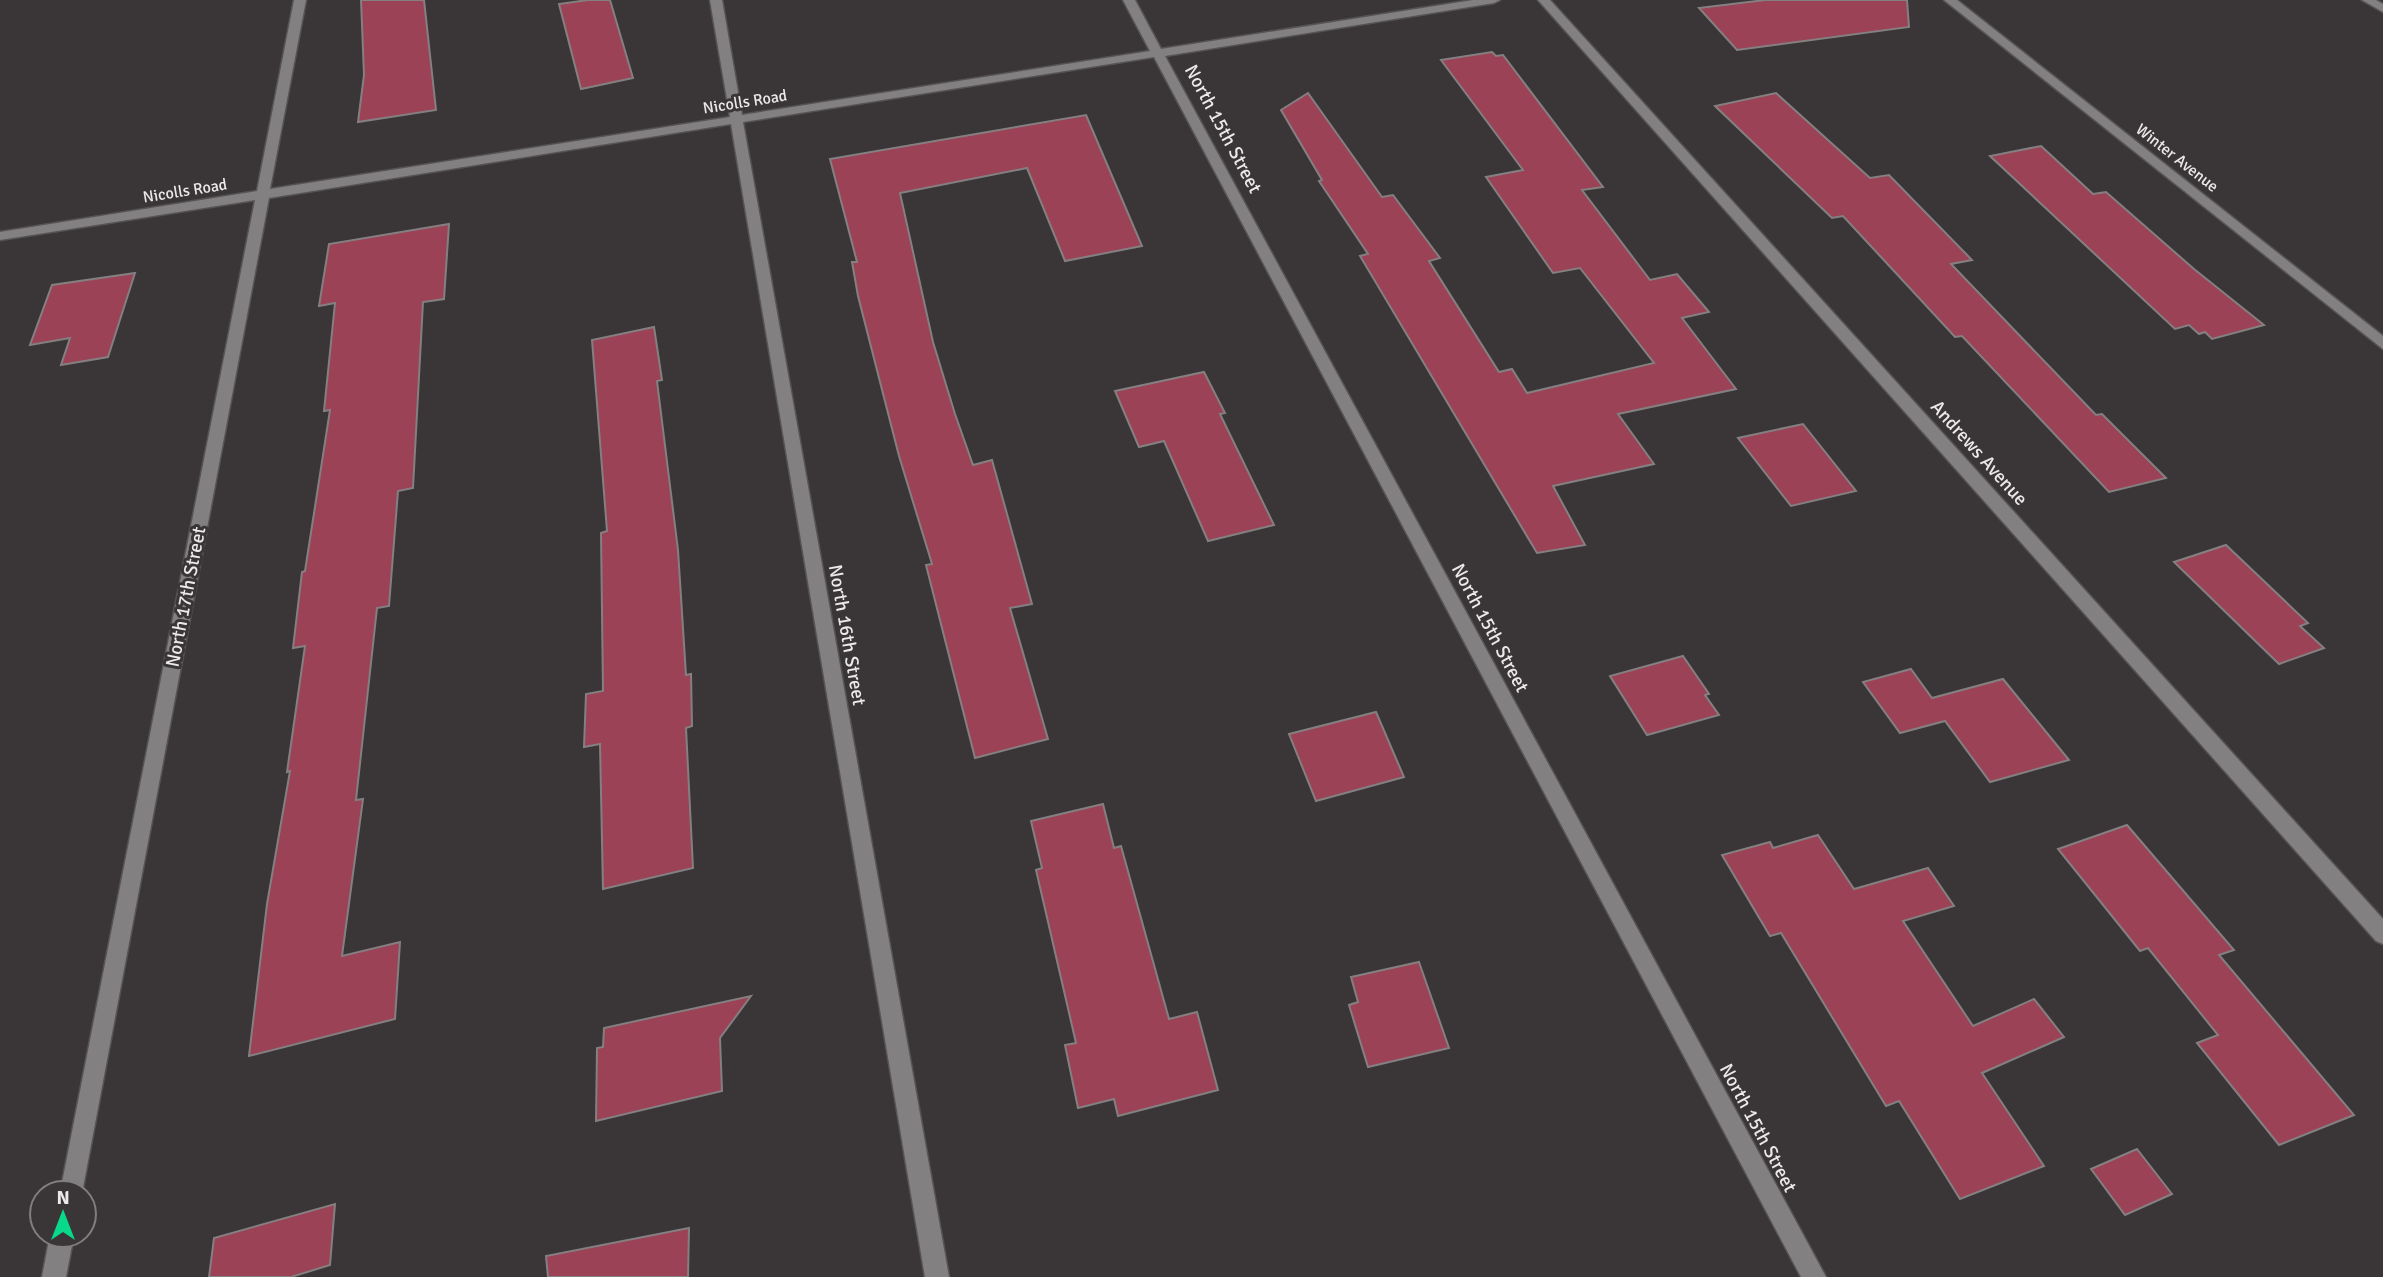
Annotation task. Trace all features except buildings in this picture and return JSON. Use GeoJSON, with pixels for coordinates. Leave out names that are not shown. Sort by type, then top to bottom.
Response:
{"type":"FeatureCollection","features":[{"type":"Feature","properties":{"kind":"street","name":"North 17th Street"},"geometry":{"type":"LineString","coordinates":[[74,1179],[300,0]]}},
{"type":"Feature","properties":{"kind":"street","name":"North 16th Street"},"geometry":{"type":"LineString","coordinates":[[716,0],[937,1277]]}},
{"type":"Feature","properties":{"kind":"street","name":"North 15th Street"},"geometry":{"type":"LineString","coordinates":[[1129,0],[1814,1277]]}},
{"type":"Feature","properties":{"kind":"street","name":"Nicolls Road"},"geometry":{"type":"LineString","coordinates":[[0,236],[1494,0]]}},
{"type":"Feature","properties":{"kind":"street","name":"Andrews Avenue"},"geometry":{"type":"LineString","coordinates":[[1544,0],[2383,934]]}},
{"type":"Feature","properties":{"kind":"street","name":"Winter Avenue"},"geometry":{"type":"LineString","coordinates":[[1950,0],[2383,344]]}},
{"type":"Feature","properties":{"kind":"street"},"geometry":{"type":"LineString","coordinates":[[2368,0],[2383,9]]}},
{"type":"Feature","properties":{"kind":"street"},"geometry":{"type":"LineString","coordinates":[[54,1277],[59,1249]]}}]}
